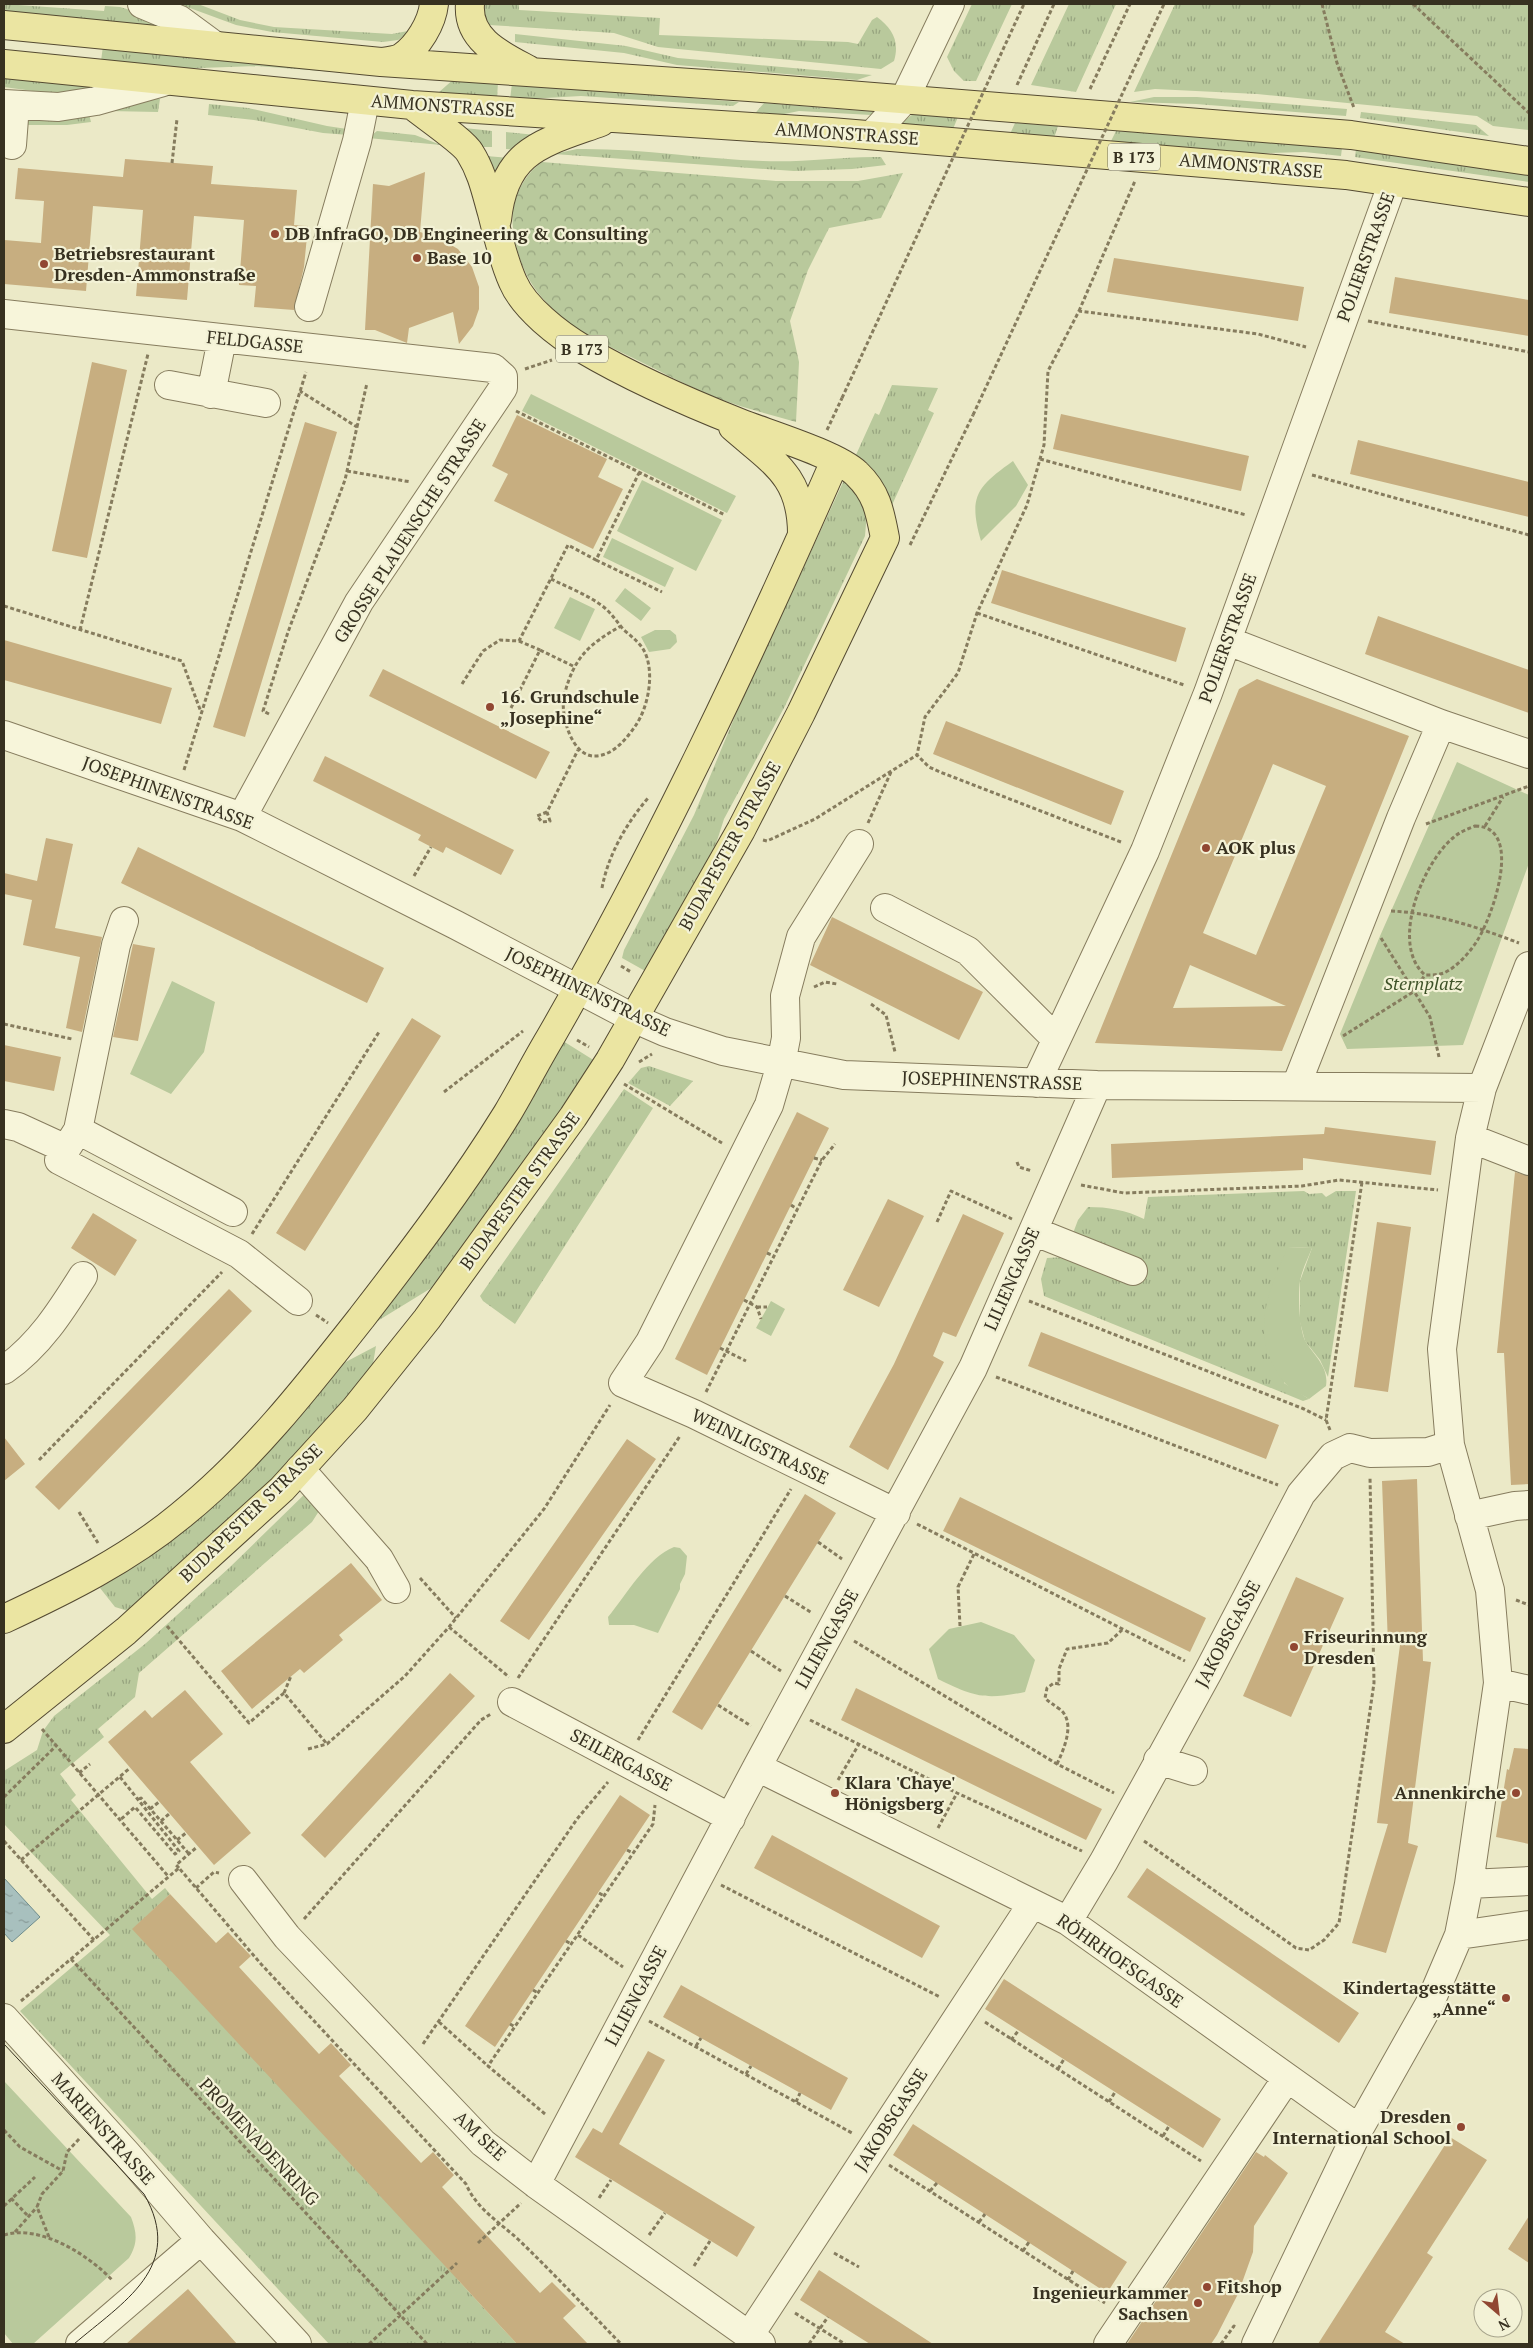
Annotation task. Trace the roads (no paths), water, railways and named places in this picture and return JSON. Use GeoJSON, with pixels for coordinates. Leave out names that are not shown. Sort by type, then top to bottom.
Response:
{"type":"FeatureCollection","features":[{"type":"Feature","properties":{"kind":"main road"},"geometry":{"type":"LineString","coordinates":[[381,62],[400,58],[411,49],[429,24],[434,4]]}},
{"type":"Feature","properties":{"kind":"main road"},"geometry":{"type":"LineString","coordinates":[[470,4],[472,26],[482,41],[537,74]]}},
{"type":"Feature","properties":{"kind":"main road"},"geometry":{"type":"LineString","coordinates":[[4,25],[214,44],[381,62],[749,87],[1351,136],[1529,161]]}},
{"type":"Feature","properties":{"kind":"main road","name":"AMMONSTRASSE"},"geometry":{"type":"LineString","coordinates":[[4,64],[163,82],[412,106],[872,135],[1346,174],[1529,202]]}},
{"type":"Feature","properties":{"kind":"main road"},"geometry":{"type":"LineString","coordinates":[[739,127],[749,87]]}},
{"type":"Feature","properties":{"kind":"main road"},"geometry":{"type":"LineString","coordinates":[[412,106],[469,151],[482,175],[496,230]]}},
{"type":"Feature","properties":{"kind":"main road","name":"B 173"},"geometry":{"type":"LineString","coordinates":[[611,119],[541,144],[524,156],[507,177],[499,199],[496,230],[513,284],[534,311],[558,333],[582,349],[719,415],[835,461]]}},
{"type":"Feature","properties":{"kind":"main road"},"geometry":{"type":"LineString","coordinates":[[719,415],[790,479],[799,500],[802,516],[802,536]]}},
{"type":"Feature","properties":{"kind":"main road"},"geometry":{"type":"LineString","coordinates":[[4,1619],[111,1566],[181,1516],[250,1452],[336,1350],[426,1235],[506,1114],[577,989],[675,805],[802,536],[835,461]]}},
{"type":"Feature","properties":{"kind":"main road","name":"BUDAPESTER STRASSE"},"geometry":{"type":"LineString","coordinates":[[4,1729],[152,1608],[282,1489],[355,1409],[427,1320],[573,1117],[610,1060],[741,830],[801,713],[885,538],[881,514],[873,491],[856,472],[835,461]]}},
{"type":"Feature","properties":{"kind":"street"},"geometry":{"type":"LineString","coordinates":[[142,4],[180,20],[214,44]]}},
{"type":"Feature","properties":{"kind":"street"},"geometry":{"type":"LineString","coordinates":[[872,135],[904,100],[950,4]]}},
{"type":"Feature","properties":{"kind":"street","name":"AMMONSTRASSE"},"geometry":{"type":"LineString","coordinates":[[9,104],[58,107],[96,101],[163,82]]}},
{"type":"Feature","properties":{"kind":"street"},"geometry":{"type":"LineString","coordinates":[[309,307],[357,141],[366,101]]}},
{"type":"Feature","properties":{"kind":"street"},"geometry":{"type":"LineString","coordinates":[[9,104],[12,145]]}},
{"type":"Feature","properties":{"kind":"street","name":"POLIERSTRASSE"},"geometry":{"type":"LineString","coordinates":[[1036,1083],[1145,851],[1228,641],[1393,182]]}},
{"type":"Feature","properties":{"kind":"street","name":"FELDGASSE"},"geometry":{"type":"LineString","coordinates":[[4,314],[493,368],[504,377]]}},
{"type":"Feature","properties":{"kind":"street"},"geometry":{"type":"LineString","coordinates":[[211,394],[222,339]]}},
{"type":"Feature","properties":{"kind":"street","name":"GROSSE PLAUENSCHE STRASSE"},"geometry":{"type":"LineString","coordinates":[[242,817],[359,602],[503,388],[504,377]]}},
{"type":"Feature","properties":{"kind":"street"},"geometry":{"type":"LineString","coordinates":[[169,385],[266,403]]}},
{"type":"Feature","properties":{"kind":"street"},"geometry":{"type":"LineString","coordinates":[[1228,641],[1441,724],[1529,754]]}},
{"type":"Feature","properties":{"kind":"street"},"geometry":{"type":"LineString","coordinates":[[1296,1086],[1401,818],[1441,724]]}},
{"type":"Feature","properties":{"kind":"street","name":"JOSEPHINENSTRASSE"},"geometry":{"type":"LineString","coordinates":[[4,735],[242,817],[633,1018],[665,1032],[723,1051],[844,1075],[1097,1085],[1482,1088]]}},
{"type":"Feature","properties":{"kind":"street"},"geometry":{"type":"LineString","coordinates":[[781,1064],[786,1038],[785,996],[801,937],[859,844]]}},
{"type":"Feature","properties":{"kind":"street"},"geometry":{"type":"LineString","coordinates":[[885,908],[968,952],[1056,1039]]}},
{"type":"Feature","properties":{"kind":"street"},"geometry":{"type":"LineString","coordinates":[[124,921],[116,945],[72,1139],[59,1160],[239,1254],[298,1301]]}},
{"type":"Feature","properties":{"kind":"street"},"geometry":{"type":"LineString","coordinates":[[1256,2344],[1359,2129],[1430,2003],[1459,1935],[1469,1884],[1498,1683],[1490,1590],[1450,1445],[1442,1349],[1470,1138],[1482,1088],[1529,966]]}},
{"type":"Feature","properties":{"kind":"street","name":"WEINLIGSTRASSE"},"geometry":{"type":"LineString","coordinates":[[781,1064],[769,1105],[650,1342],[624,1383],[694,1414],[896,1513]]}},
{"type":"Feature","properties":{"kind":"street","name":"LILIENGASSE"},"geometry":{"type":"LineString","coordinates":[[536,2184],[772,1739],[802,1685],[841,1632],[896,1513],[973,1368],[1097,1085]]}},
{"type":"Feature","properties":{"kind":"street"},"geometry":{"type":"LineString","coordinates":[[4,1124],[72,1139],[233,1212]]}},
{"type":"Feature","properties":{"kind":"street"},"geometry":{"type":"LineString","coordinates":[[1470,1138],[1529,1161]]}},
{"type":"Feature","properties":{"kind":"street"},"geometry":{"type":"LineString","coordinates":[[1033,1231],[1133,1271]]}},
{"type":"Feature","properties":{"kind":"street"},"geometry":{"type":"LineString","coordinates":[[4,1370],[56,1321],[83,1276]]}},
{"type":"Feature","properties":{"kind":"street","name":"JAKOBSGASSE"},"geometry":{"type":"LineString","coordinates":[[1068,1921],[1104,1861],[1208,1672],[1302,1494],[1333,1456],[1350,1448],[1370,1453],[1428,1452],[1450,1445]]}},
{"type":"Feature","properties":{"kind":"street"},"geometry":{"type":"LineString","coordinates":[[300,1469],[379,1559],[396,1589]]}},
{"type":"Feature","properties":{"kind":"street"},"geometry":{"type":"LineString","coordinates":[[1469,1516],[1515,1506],[1529,1505]]}},
{"type":"Feature","properties":{"kind":"street"},"geometry":{"type":"LineString","coordinates":[[1498,1683],[1529,1690]]}},
{"type":"Feature","properties":{"kind":"street","name":"SEILERGASSE"},"geometry":{"type":"LineString","coordinates":[[512,1702],[731,1818]]}},
{"type":"Feature","properties":{"kind":"street"},"geometry":{"type":"LineString","coordinates":[[1158,1760],[1193,1771]]}},
{"type":"Feature","properties":{"kind":"street","name":"RÖHRHOFSGASSE"},"geometry":{"type":"LineString","coordinates":[[757,1767],[1068,1921],[1359,2129]]}},
{"type":"Feature","properties":{"kind":"street","name":"AM SEE"},"geometry":{"type":"LineString","coordinates":[[243,1880],[287,1938],[483,2143],[536,2184],[755,2340]]}},
{"type":"Feature","properties":{"kind":"street"},"geometry":{"type":"LineString","coordinates":[[1469,1884],[1529,1881]]}},
{"type":"Feature","properties":{"kind":"street","name":"JAKOBSGASSE"},"geometry":{"type":"LineString","coordinates":[[755,2340],[773,2299],[1032,1904]]}},
{"type":"Feature","properties":{"kind":"street"},"geometry":{"type":"LineString","coordinates":[[1459,1935],[1529,1925]]}},
{"type":"Feature","properties":{"kind":"street","name":"MARIENSTRASSE"},"geometry":{"type":"LineString","coordinates":[[11,2010],[127,2154],[201,2240],[297,2344]]}},
{"type":"Feature","properties":{"kind":"street"},"geometry":{"type":"LineString","coordinates":[[1108,2344],[1287,2078]]}},
{"type":"Feature","properties":{"kind":"street"},"geometry":{"type":"LineString","coordinates":[[80,2344],[201,2240]]}},
{"type":"Feature","properties":{"kind":"water"},"geometry":{"type":"Polygon","coordinates":[[[4,1878],[40,1917],[12,1942],[4,1933],[4,1878]]]}},
{"type":"Feature","properties":{"kind":"tram line"},"geometry":{"type":"LineString","coordinates":[[4,2044],[144,2194],[155,2220],[158,2242],[153,2262],[143,2281],[112,2313],[74,2344]]}},
{"type":"Feature","properties":{"kind":"place","name":"DB InfraGO, DB Engineering & Consulting"},"geometry":{"type":"Point","coordinates":[275,234]}},
{"type":"Feature","properties":{"kind":"place","name":"Base 10"},"geometry":{"type":"Point","coordinates":[417,258]}},
{"type":"Feature","properties":{"kind":"place","name":"Betriebsrestaurant Dresden-Ammonstraße"},"geometry":{"type":"Point","coordinates":[44,264]}},
{"type":"Feature","properties":{"kind":"place","name":"16. Grundschule „Josephine“"},"geometry":{"type":"Point","coordinates":[490,707]}},
{"type":"Feature","properties":{"kind":"place","name":"AOK plus"},"geometry":{"type":"Point","coordinates":[1206,848]}},
{"type":"Feature","properties":{"kind":"place","name":"Friseurinnung Dresden"},"geometry":{"type":"Point","coordinates":[1294,1647]}},
{"type":"Feature","properties":{"kind":"place","name":"Klara 'Chaye' Hönigsberg"},"geometry":{"type":"Point","coordinates":[835,1793]}},
{"type":"Feature","properties":{"kind":"place","name":"Annenkirche"},"geometry":{"type":"Point","coordinates":[1516,1793]}},
{"type":"Feature","properties":{"kind":"place","name":"Kindertagesstätte „Anne“"},"geometry":{"type":"Point","coordinates":[1506,1998]}},
{"type":"Feature","properties":{"kind":"place","name":"Dresden International School"},"geometry":{"type":"Point","coordinates":[1461,2127]}},
{"type":"Feature","properties":{"kind":"place","name":"Fitshop"},"geometry":{"type":"Point","coordinates":[1207,2287]}},
{"type":"Feature","properties":{"kind":"place","name":"Ingenieurkammer Sachsen"},"geometry":{"type":"Point","coordinates":[1198,2303]}},
{"type":"Feature","properties":{"kind":"park label","name":"Sternplatz"},"geometry":{"type":"Point","coordinates":[1423,984]}}]}
